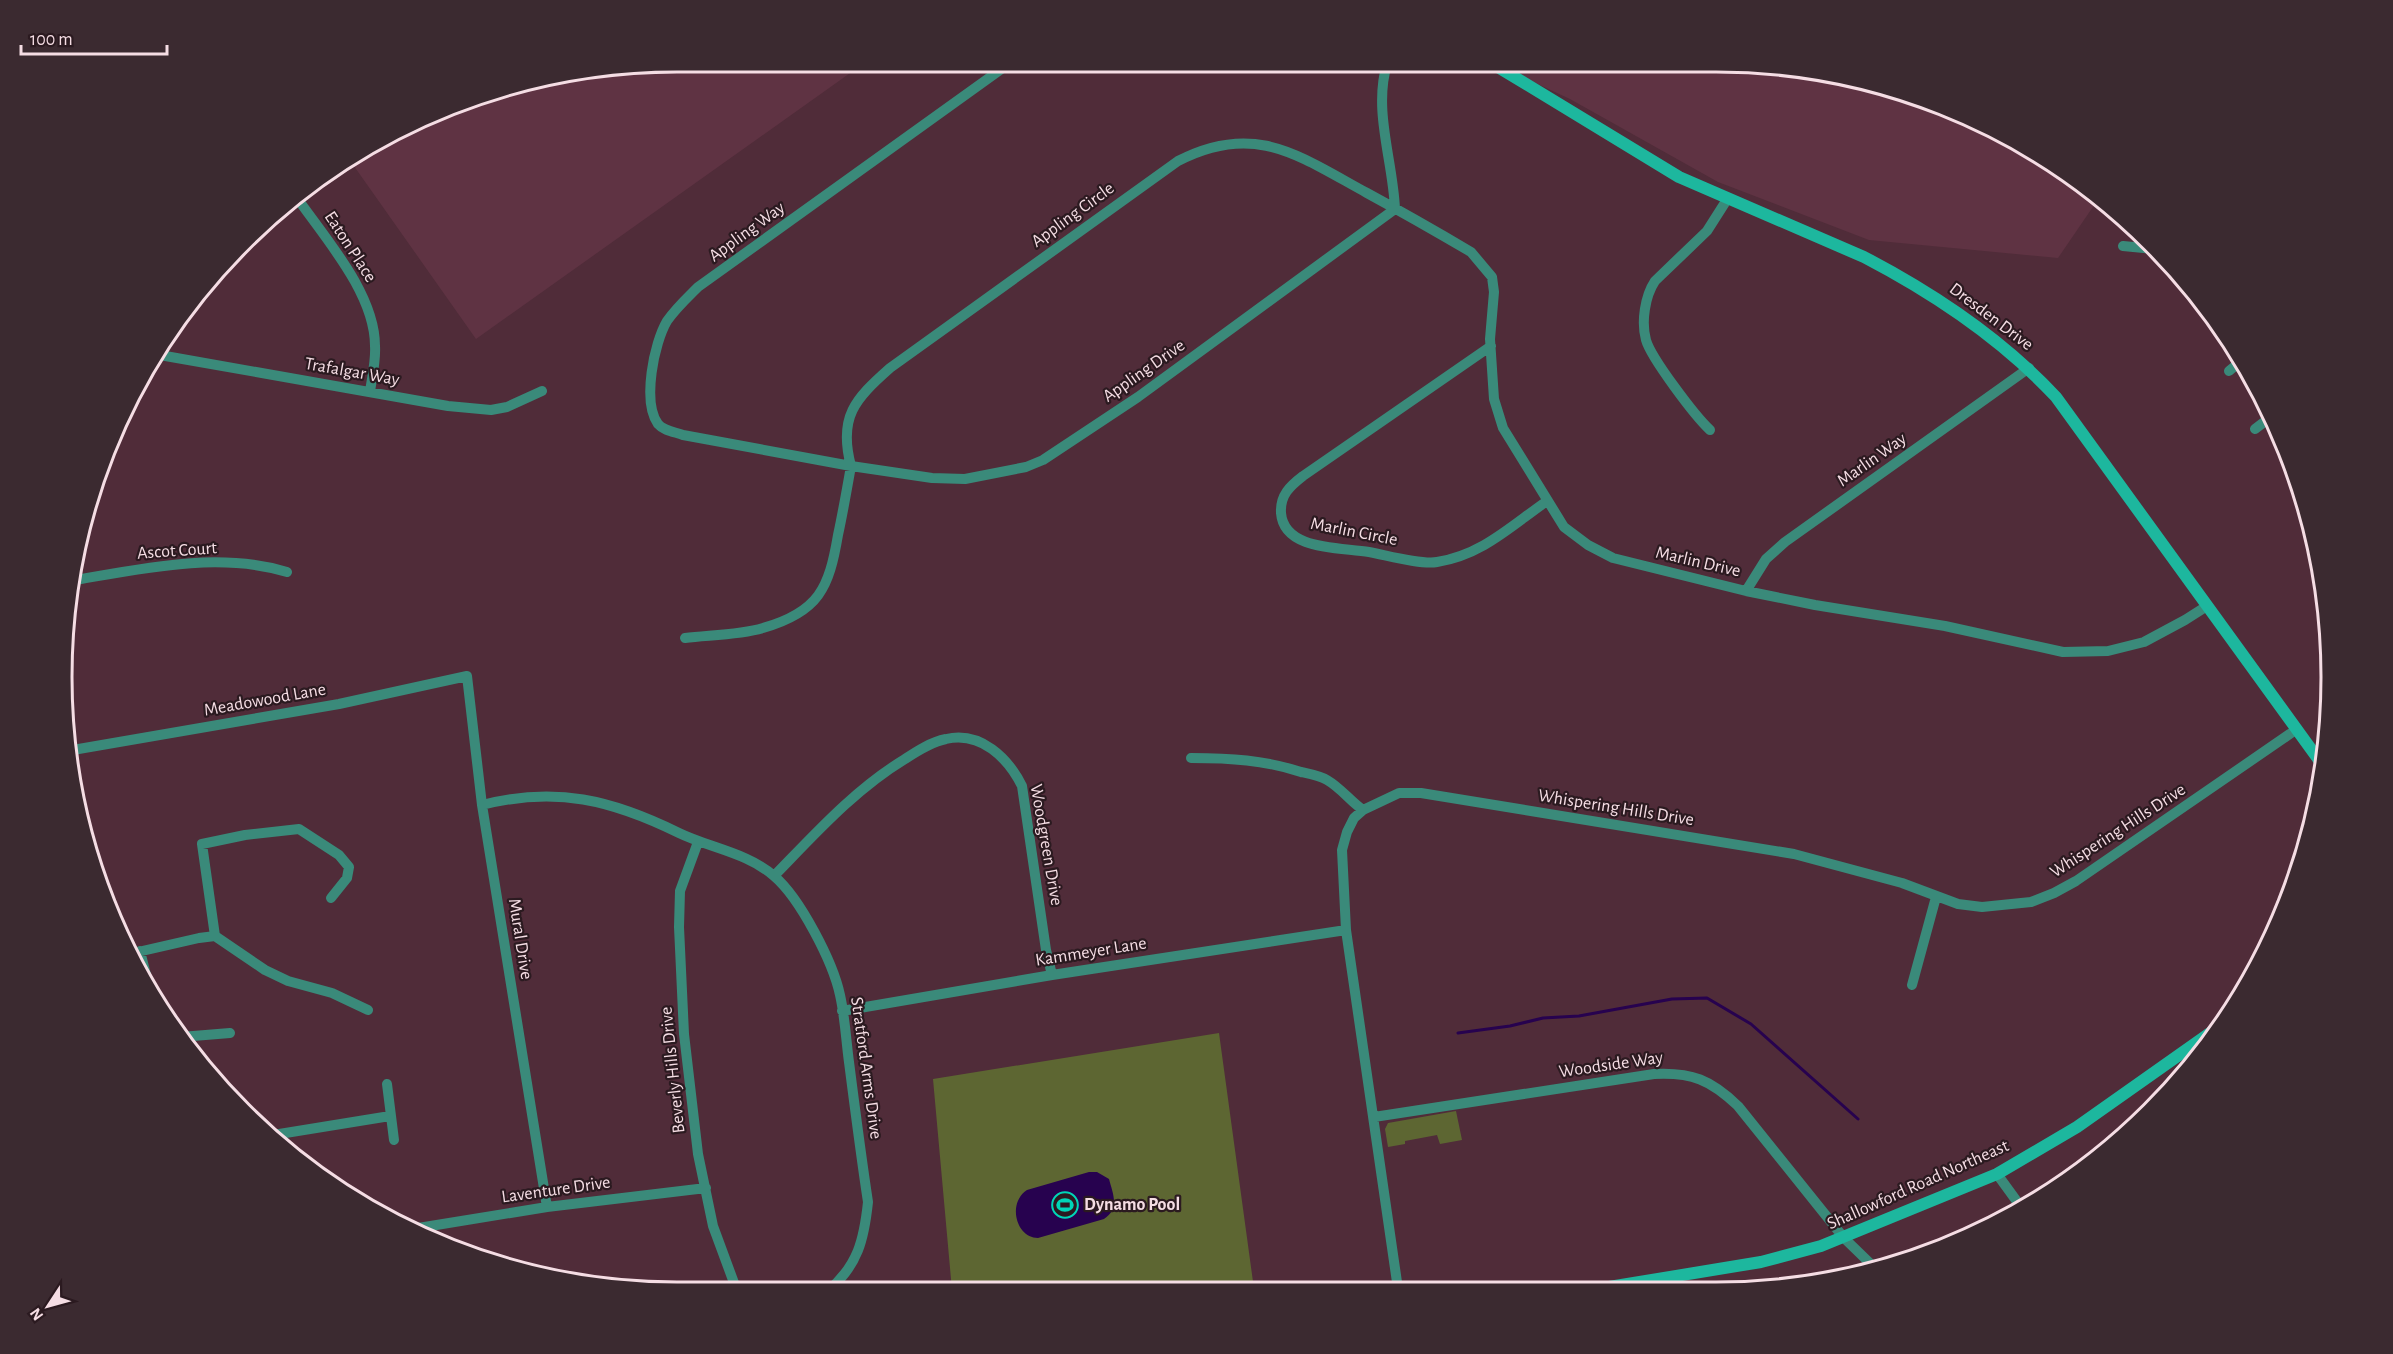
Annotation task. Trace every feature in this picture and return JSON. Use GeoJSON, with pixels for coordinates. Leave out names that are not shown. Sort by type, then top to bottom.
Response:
{"type":"FeatureCollection","features":[{"type":"Feature","properties":{"kind":"street","name":"Appling Way"},"geometry":{"type":"LineString","coordinates":[[737,445],[683,435],[663,428],[657,423],[650,391],[656,352],[666,323],[678,306],[698,287],[997,72]]}},
{"type":"Feature","properties":{"kind":"street"},"geometry":{"type":"LineString","coordinates":[[1384,72],[1382,80],[1383,109],[1395,209]]}},
{"type":"Feature","properties":{"kind":"street","name":"Dresden Drive"},"geometry":{"type":"LineString","coordinates":[[1506,72],[1679,177],[1892,271],[1939,298],[1987,333],[2029,368],[2056,397],[2316,756]]}},
{"type":"Feature","properties":{"kind":"street","name":"Appling Circle"},"geometry":{"type":"LineString","coordinates":[[851,466],[847,453],[846,427],[852,407],[867,389],[890,369],[1093,221],[1178,161],[1202,149],[1223,144],[1251,143],[1274,147],[1307,159],[1395,209]]}},
{"type":"Feature","properties":{"kind":"street"},"geometry":{"type":"LineString","coordinates":[[1710,430],[1697,418],[1650,350],[1644,325],[1648,291],[1654,281],[1707,231],[1728,198]]}},
{"type":"Feature","properties":{"kind":"street","name":"Eaton Place"},"geometry":{"type":"LineString","coordinates":[[301,203],[352,276],[363,298],[376,345],[370,392]]}},
{"type":"Feature","properties":{"kind":"street","name":"Marlin Drive"},"geometry":{"type":"LineString","coordinates":[[1395,209],[1471,252],[1492,277],[1494,292],[1491,346],[1494,399],[1503,428],[1564,527],[1587,545],[1613,558],[1746,591],[1826,607],[1945,626],[2063,652],[2108,651],[2144,642],[2207,606]]}},
{"type":"Feature","properties":{"kind":"street","name":"Appling Drive"},"geometry":{"type":"LineString","coordinates":[[737,445],[932,478],[965,479],[997,474],[1043,460],[1138,397],[1395,209]]}},
{"type":"Feature","properties":{"kind":"street"},"geometry":{"type":"LineString","coordinates":[[2123,246],[2143,248]]}},
{"type":"Feature","properties":{"kind":"street","name":"Marlin Circle"},"geometry":{"type":"LineString","coordinates":[[1491,346],[1303,476],[1288,489],[1282,499],[1282,520],[1289,532],[1309,544],[1434,563],[1461,557],[1482,548],[1547,501]]}},
{"type":"Feature","properties":{"kind":"street","name":"Trafalgar Way"},"geometry":{"type":"LineString","coordinates":[[165,356],[448,406],[491,410],[507,407],[542,391]]}},
{"type":"Feature","properties":{"kind":"street"},"geometry":{"type":"LineString","coordinates":[[2229,370],[2235,366]]}},
{"type":"Feature","properties":{"kind":"street","name":"Marlin Way"},"geometry":{"type":"LineString","coordinates":[[1746,591],[1766,559],[1785,542],[2029,368]]}},
{"type":"Feature","properties":{"kind":"street"},"geometry":{"type":"LineString","coordinates":[[2255,429],[2265,422]]}},
{"type":"Feature","properties":{"kind":"street"},"geometry":{"type":"LineString","coordinates":[[685,638],[762,628],[791,617],[809,606],[824,589],[832,571],[851,466]]}},
{"type":"Feature","properties":{"kind":"street","name":"Ascot Court"},"geometry":{"type":"LineString","coordinates":[[80,579],[130,570],[203,563],[270,567],[287,572]]}},
{"type":"Feature","properties":{"kind":"street","name":"Meadowood Lane"},"geometry":{"type":"LineString","coordinates":[[76,749],[339,704],[467,676]]}},
{"type":"Feature","properties":{"kind":"street","name":"Mural Drive"},"geometry":{"type":"LineString","coordinates":[[467,676],[482,805],[547,1207]]}},
{"type":"Feature","properties":{"kind":"street","name":"Whispering Hills Drive"},"geometry":{"type":"LineString","coordinates":[[1363,810],[1399,793],[1422,793],[1794,854],[1902,883],[1958,904],[1982,907],[2031,902],[2076,881],[2297,729]]}},
{"type":"Feature","properties":{"kind":"street","name":"Woodgreen Drive"},"geometry":{"type":"LineString","coordinates":[[774,876],[848,800],[886,770],[924,747],[946,739],[962,738],[982,743],[1000,754],[1013,768],[1022,786],[1046,950],[1052,975]]}},
{"type":"Feature","properties":{"kind":"street"},"geometry":{"type":"LineString","coordinates":[[1191,758],[1262,761],[1297,770],[1325,779],[1343,791],[1363,810],[1354,818],[1342,850],[1346,930],[1397,1282]]}},
{"type":"Feature","properties":{"kind":"street","name":"Stratford Arms Drive"},"geometry":{"type":"LineString","coordinates":[[482,805],[511,798],[545,795],[581,798],[655,821],[698,842],[741,856],[774,876],[798,905],[825,954],[840,993],[868,1202],[865,1227],[853,1264],[838,1282]]}},
{"type":"Feature","properties":{"kind":"street"},"geometry":{"type":"LineString","coordinates":[[215,936],[202,844],[245,835],[299,829],[339,855],[349,867],[347,878],[331,898]]}},
{"type":"Feature","properties":{"kind":"street","name":"Beverly Hills Drive"},"geometry":{"type":"LineString","coordinates":[[698,842],[680,891],[679,927],[684,1034],[698,1154],[712,1226],[734,1282]]}},
{"type":"Feature","properties":{"kind":"street"},"geometry":{"type":"LineString","coordinates":[[1912,985],[1936,897]]}},
{"type":"Feature","properties":{"kind":"street","name":"Kammeyer Lane"},"geometry":{"type":"LineString","coordinates":[[842,1011],[1052,975],[1346,930]]}},
{"type":"Feature","properties":{"kind":"street"},"geometry":{"type":"LineString","coordinates":[[137,951],[215,936],[265,970],[288,981],[332,993],[368,1010]]}},
{"type":"Feature","properties":{"kind":"street"},"geometry":{"type":"LineString","coordinates":[[190,1035],[230,1033]]}},
{"type":"Feature","properties":{"kind":"street","name":"Shallowford Road Northeast"},"geometry":{"type":"LineString","coordinates":[[1639,1282],[1761,1262],[1844,1238],[1997,1174],[2077,1127],[2199,1041]]}},
{"type":"Feature","properties":{"kind":"street","name":"Woodside Way"},"geometry":{"type":"LineString","coordinates":[[1374,1117],[1654,1074],[1676,1073],[1694,1076],[1720,1088],[1738,1106],[1844,1238],[1869,1262]]}},
{"type":"Feature","properties":{"kind":"street"},"geometry":{"type":"LineString","coordinates":[[387,1084],[394,1140]]}},
{"type":"Feature","properties":{"kind":"street"},"geometry":{"type":"LineString","coordinates":[[280,1134],[390,1116]]}},
{"type":"Feature","properties":{"kind":"street"},"geometry":{"type":"LineString","coordinates":[[1997,1174],[2017,1202]]}},
{"type":"Feature","properties":{"kind":"street","name":"Laventure Drive"},"geometry":{"type":"LineString","coordinates":[[425,1227],[547,1207],[706,1188]]}},
{"type":"Feature","properties":{"kind":"shaded area"},"geometry":{"type":"Polygon","coordinates":[[[852,72],[476,339],[354,166],[409,134],[445,118],[483,104],[559,84],[637,73],[852,72]]]}},
{"type":"Feature","properties":{"kind":"shaded area"},"geometry":{"type":"Polygon","coordinates":[[[1511,72],[1756,73],[1834,84],[1910,104],[1984,134],[2052,174],[2094,205],[2058,258],[1869,240],[1718,182],[1570,99],[1511,72]]]}},
{"type":"Feature","properties":{"kind":"shaded area","name":"Dynamo Pool"},"geometry":{"type":"Polygon","coordinates":[[[1089,1172],[1097,1172],[1109,1179],[1114,1206],[1109,1215],[1104,1219],[1038,1238],[1024,1232],[1017,1219],[1016,1211],[1017,1203],[1027,1190],[1089,1172]]]}},
{"type":"Feature","properties":{"kind":"green space"},"geometry":{"type":"Polygon","coordinates":[[[1219,1033],[1253,1282],[951,1282],[933,1079],[1219,1033]]]}},
{"type":"Feature","properties":{"kind":"green space"},"geometry":{"type":"Polygon","coordinates":[[[1456,1111],[1462,1140],[1440,1144],[1437,1135],[1388,1147],[1385,1129],[1388,1123],[1456,1111]]]}},
{"type":"Feature","properties":{"kind":"waterway"},"geometry":{"type":"LineString","coordinates":[[1458,1033],[1510,1026],[1543,1018],[1579,1016],[1672,999],[1707,998],[1751,1024],[1858,1119]]}},
{"type":"Feature","properties":{"kind":"place","name":"Dynamo Pool"},"geometry":{"type":"Point","coordinates":[1065,1205]}}]}
